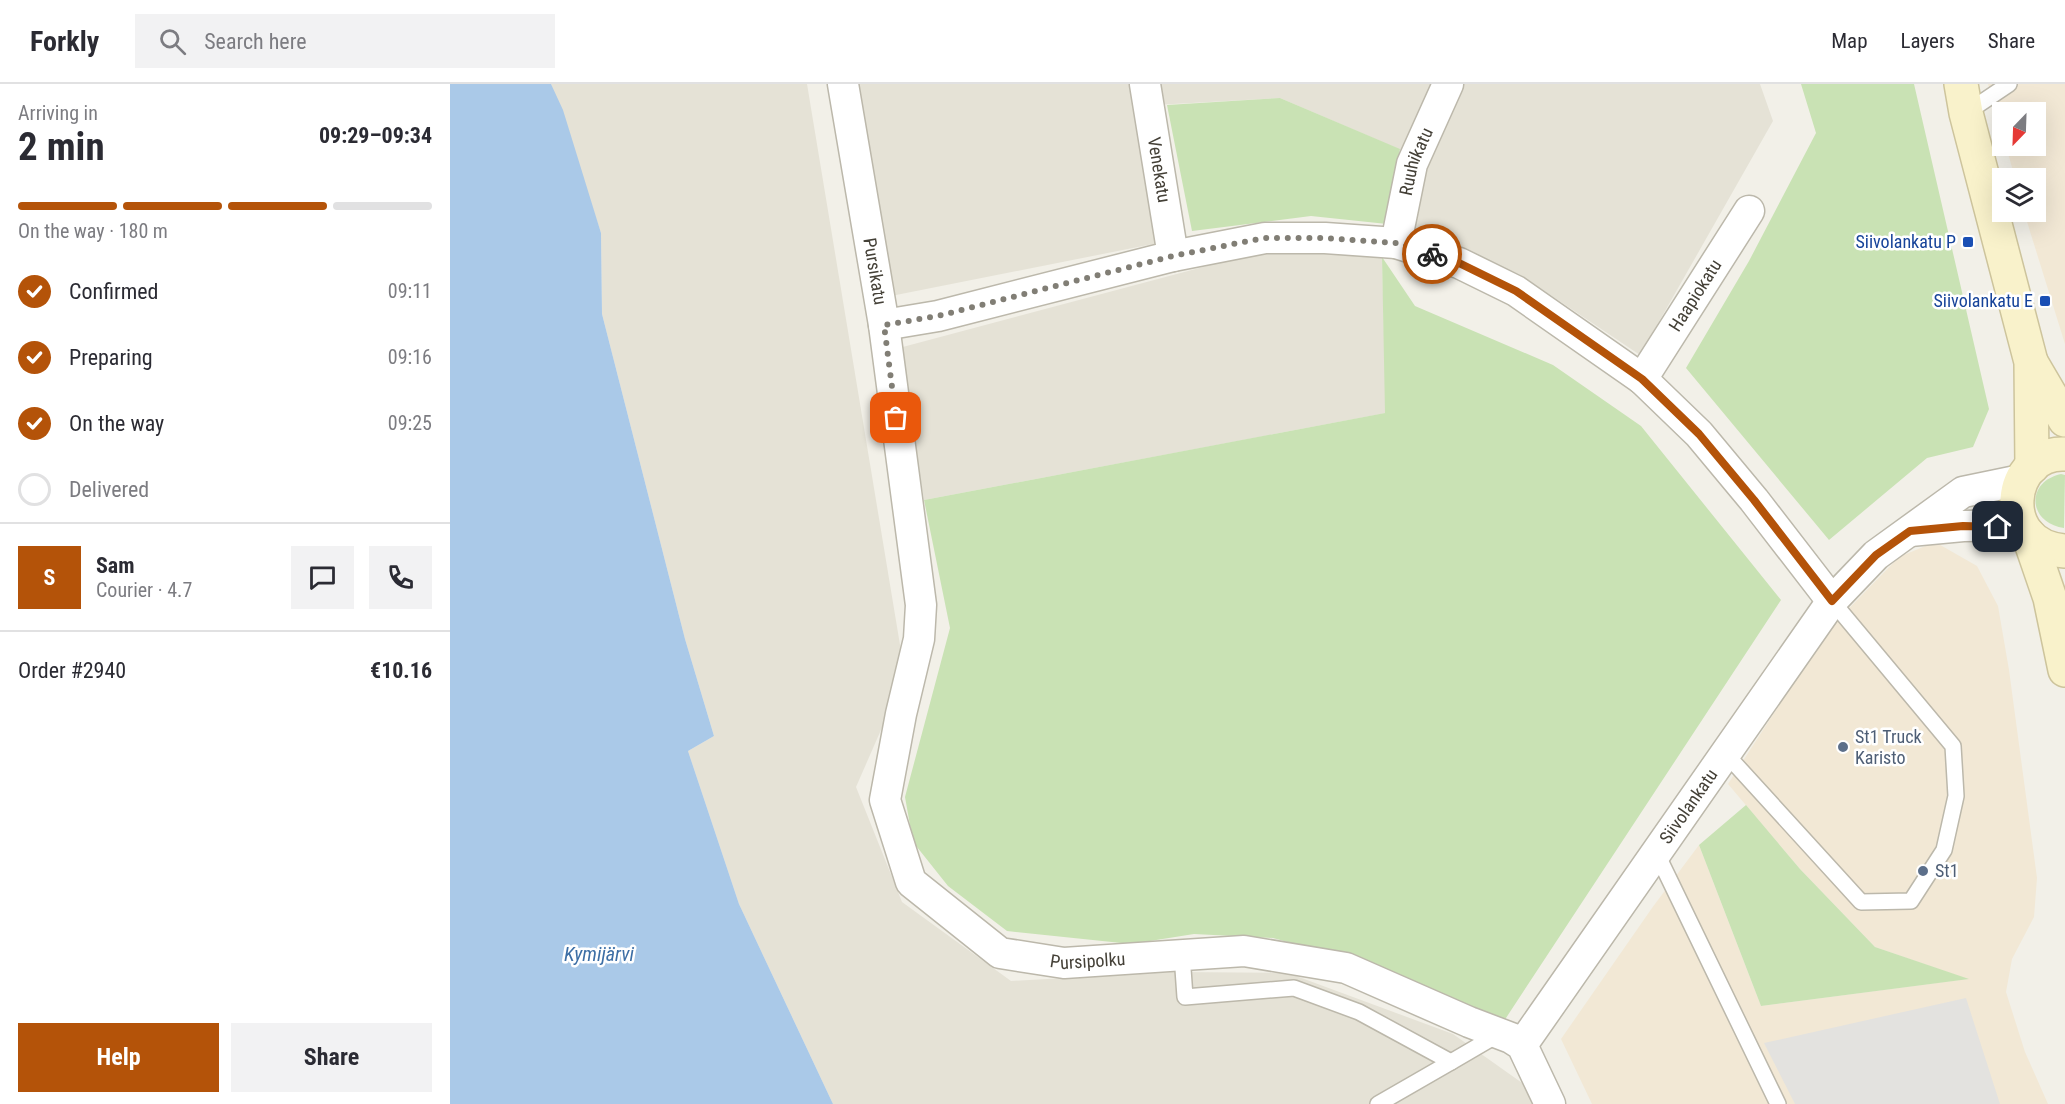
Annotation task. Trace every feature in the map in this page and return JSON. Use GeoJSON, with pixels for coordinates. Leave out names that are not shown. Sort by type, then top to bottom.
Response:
{"type":"FeatureCollection","features":[{"type":"Feature","properties":{"kind":"street","name":"Pursikatu"},"geometry":{"type":"LineString","coordinates":[[843,84],[884,325],[921,605],[919,639]]}},
{"type":"Feature","properties":{"kind":"street","name":"Venekatu"},"geometry":{"type":"LineString","coordinates":[[1145,84],[1173,256]]}},
{"type":"Feature","properties":{"kind":"street","name":"Ruuhikatu"},"geometry":{"type":"LineString","coordinates":[[1396,243],[1412,164],[1448,84]]}},
{"type":"Feature","properties":{"kind":"street"},"geometry":{"type":"LineString","coordinates":[[1963,99],[2031,362],[2065,420]]}},
{"type":"Feature","properties":{"kind":"street","name":"Haapiokatu"},"geometry":{"type":"LineString","coordinates":[[1642,379],[1749,211]]}},
{"type":"Feature","properties":{"kind":"street"},"geometry":{"type":"LineString","coordinates":[[884,325],[938,316],[1173,256],[1264,238],[1325,238],[1396,243],[1459,263],[1516,291],[1642,379],[1699,434],[1754,500],[1832,601]]}},
{"type":"Feature","properties":{"kind":"street"},"geometry":{"type":"LineString","coordinates":[[2031,362],[2026,474],[2017,495],[2017,511],[2050,598],[2065,670]]}},
{"type":"Feature","properties":{"kind":"street"},"geometry":{"type":"LineString","coordinates":[[2026,474],[2045,458],[2065,454]]}},
{"type":"Feature","properties":{"kind":"street","name":"Siivolankatu"},"geometry":{"type":"LineString","coordinates":[[1510,1040],[1656,854],[1832,601],[1876,555],[1963,492],[2026,474]]}},
{"type":"Feature","properties":{"kind":"street","name":"Siivolankatu"},"geometry":{"type":"LineString","coordinates":[[1910,531],[1963,526],[2025,530]]}},
{"type":"Feature","properties":{"kind":"street"},"geometry":{"type":"LineString","coordinates":[[2025,530],[2040,545],[2065,551]]}},
{"type":"Feature","properties":{"kind":"street","name":"Pursipolku"},"geometry":{"type":"LineString","coordinates":[[919,639],[901,714],[885,800],[911,882],[1000,953],[1064,963],[1244,951],[1346,968],[1510,1040]]}},
{"type":"Feature","properties":{"kind":"street"},"geometry":{"type":"LineString","coordinates":[[1510,1040],[1550,1104]]}},
{"type":"Feature","properties":{"kind":"lane"},"geometry":{"type":"LineString","coordinates":[[1963,99],[2009,84]]}},
{"type":"Feature","properties":{"kind":"lane"},"geometry":{"type":"LineString","coordinates":[[1726,754],[1861,902],[1911,901],[1944,850],[1956,796],[1953,746],[1832,601]]}},
{"type":"Feature","properties":{"kind":"lane"},"geometry":{"type":"LineString","coordinates":[[1656,854],[1778,1104]]}},
{"type":"Feature","properties":{"kind":"lane"},"geometry":{"type":"LineString","coordinates":[[1182,955],[1185,997],[1294,988],[1359,1012],[1451,1062]]}},
{"type":"Feature","properties":{"kind":"lane"},"geometry":{"type":"LineString","coordinates":[[1377,1104],[1451,1062],[1510,1040]]}},
{"type":"Feature","properties":{"kind":"shaded area"},"geometry":{"type":"Polygon","coordinates":[[[551,84],[807,84],[905,675],[856,787],[902,902],[1011,981],[1173,972],[1288,973],[1453,1034],[1525,1085],[1534,1104],[833,1104],[739,904],[688,751],[714,736],[685,639],[602,314],[601,233],[551,84]]]}},
{"type":"Feature","properties":{"kind":"shaded area"},"geometry":{"type":"Polygon","coordinates":[[[858,84],[1760,84],[1773,121],[1640,355],[1519,274],[1413,232],[1429,162],[1280,98],[1137,106],[1158,243],[891,296],[858,84]]]}},
{"type":"Feature","properties":{"kind":"shaded area"},"geometry":{"type":"Polygon","coordinates":[[[1988,84],[2065,84],[2065,344],[2027,222],[2046,222],[2046,168],[2012,168],[2009,156],[2046,156],[2046,102],[1993,102],[1988,84]]]}},
{"type":"Feature","properties":{"kind":"shaded area"},"geometry":{"type":"Polygon","coordinates":[[[1267,250],[1382,257],[1386,413],[924,500],[899,348],[1267,250]]]}},
{"type":"Feature","properties":{"kind":"shaded area"},"geometry":{"type":"Polygon","coordinates":[[[1935,542],[1977,566],[1998,606],[2009,670],[2037,878],[2034,917],[2012,959],[2006,992],[2025,1052],[2048,1104],[1592,1104],[1561,1039],[1699,845],[1761,1006],[1967,979],[1875,947],[1800,869],[1728,784],[1827,631],[1899,557],[1935,542]]]}},
{"type":"Feature","properties":{"kind":"shaded area"},"geometry":{"type":"Polygon","coordinates":[[[1966,998],[2000,1104],[1795,1104],[1764,1043],[1966,998]]]}},
{"type":"Feature","properties":{"kind":"green space"},"geometry":{"type":"Polygon","coordinates":[[[1801,84],[1914,84],[1989,409],[1973,447],[1927,458],[1829,540],[1686,368],[1749,261],[1816,133],[1801,84]]]}},
{"type":"Feature","properties":{"kind":"green space"},"geometry":{"type":"Polygon","coordinates":[[[1280,98],[1400,149],[1387,224],[1311,216],[1192,231],[1167,105],[1280,98]]]}},
{"type":"Feature","properties":{"kind":"green space"},"geometry":{"type":"Polygon","coordinates":[[[1382,257],[1415,306],[1553,365],[1641,426],[1781,600],[1504,1021],[1365,963],[1273,938],[1194,934],[1131,944],[1007,931],[948,886],[913,842],[905,797],[950,628],[924,500],[1385,413],[1382,257]]]}},
{"type":"Feature","properties":{"kind":"green space"},"geometry":{"type":"Polygon","coordinates":[[[2065,475],[2064,528],[2052,525],[2043,519],[2036,502],[2041,485],[2049,478],[2065,475]]]}},
{"type":"Feature","properties":{"kind":"green space"},"geometry":{"type":"Polygon","coordinates":[[[1746,805],[1800,869],[1875,947],[1969,979],[1761,1006],[1699,845],[1746,805]]]}},
{"type":"Feature","properties":{"kind":"water","name":"Kymijärvi"},"geometry":{"type":"Polygon","coordinates":[[[450,84],[551,84],[563,110],[601,233],[602,314],[685,639],[714,736],[688,751],[739,904],[833,1104],[450,1104],[450,84]]]}},
{"type":"Feature","properties":{"kind":"way so far"},"geometry":{"type":"LineString","coordinates":[[896,418],[884,325],[938,316],[1173,256],[1264,238],[1325,238],[1396,243],[1432,254]]}},
{"type":"Feature","properties":{"kind":"place","name":"Siivolankatu P"},"geometry":{"type":"Point","coordinates":[1968,242]}},
{"type":"Feature","properties":{"kind":"place","name":"Siivolankatu E"},"geometry":{"type":"Point","coordinates":[2045,301]}},
{"type":"Feature","properties":{"kind":"place","name":"St1 Truck Karisto"},"geometry":{"type":"Point","coordinates":[1843,747]}},
{"type":"Feature","properties":{"kind":"place","name":"St1"},"geometry":{"type":"Point","coordinates":[1923,871]}},
{"type":"Feature","properties":{"kind":"route"},"geometry":{"type":"LineString","coordinates":[[1432,254],[1459,263],[1516,291],[1642,379],[1699,434],[1754,500],[1832,601],[1876,555],[1910,531],[1963,526],[1998,527]]}}]}
